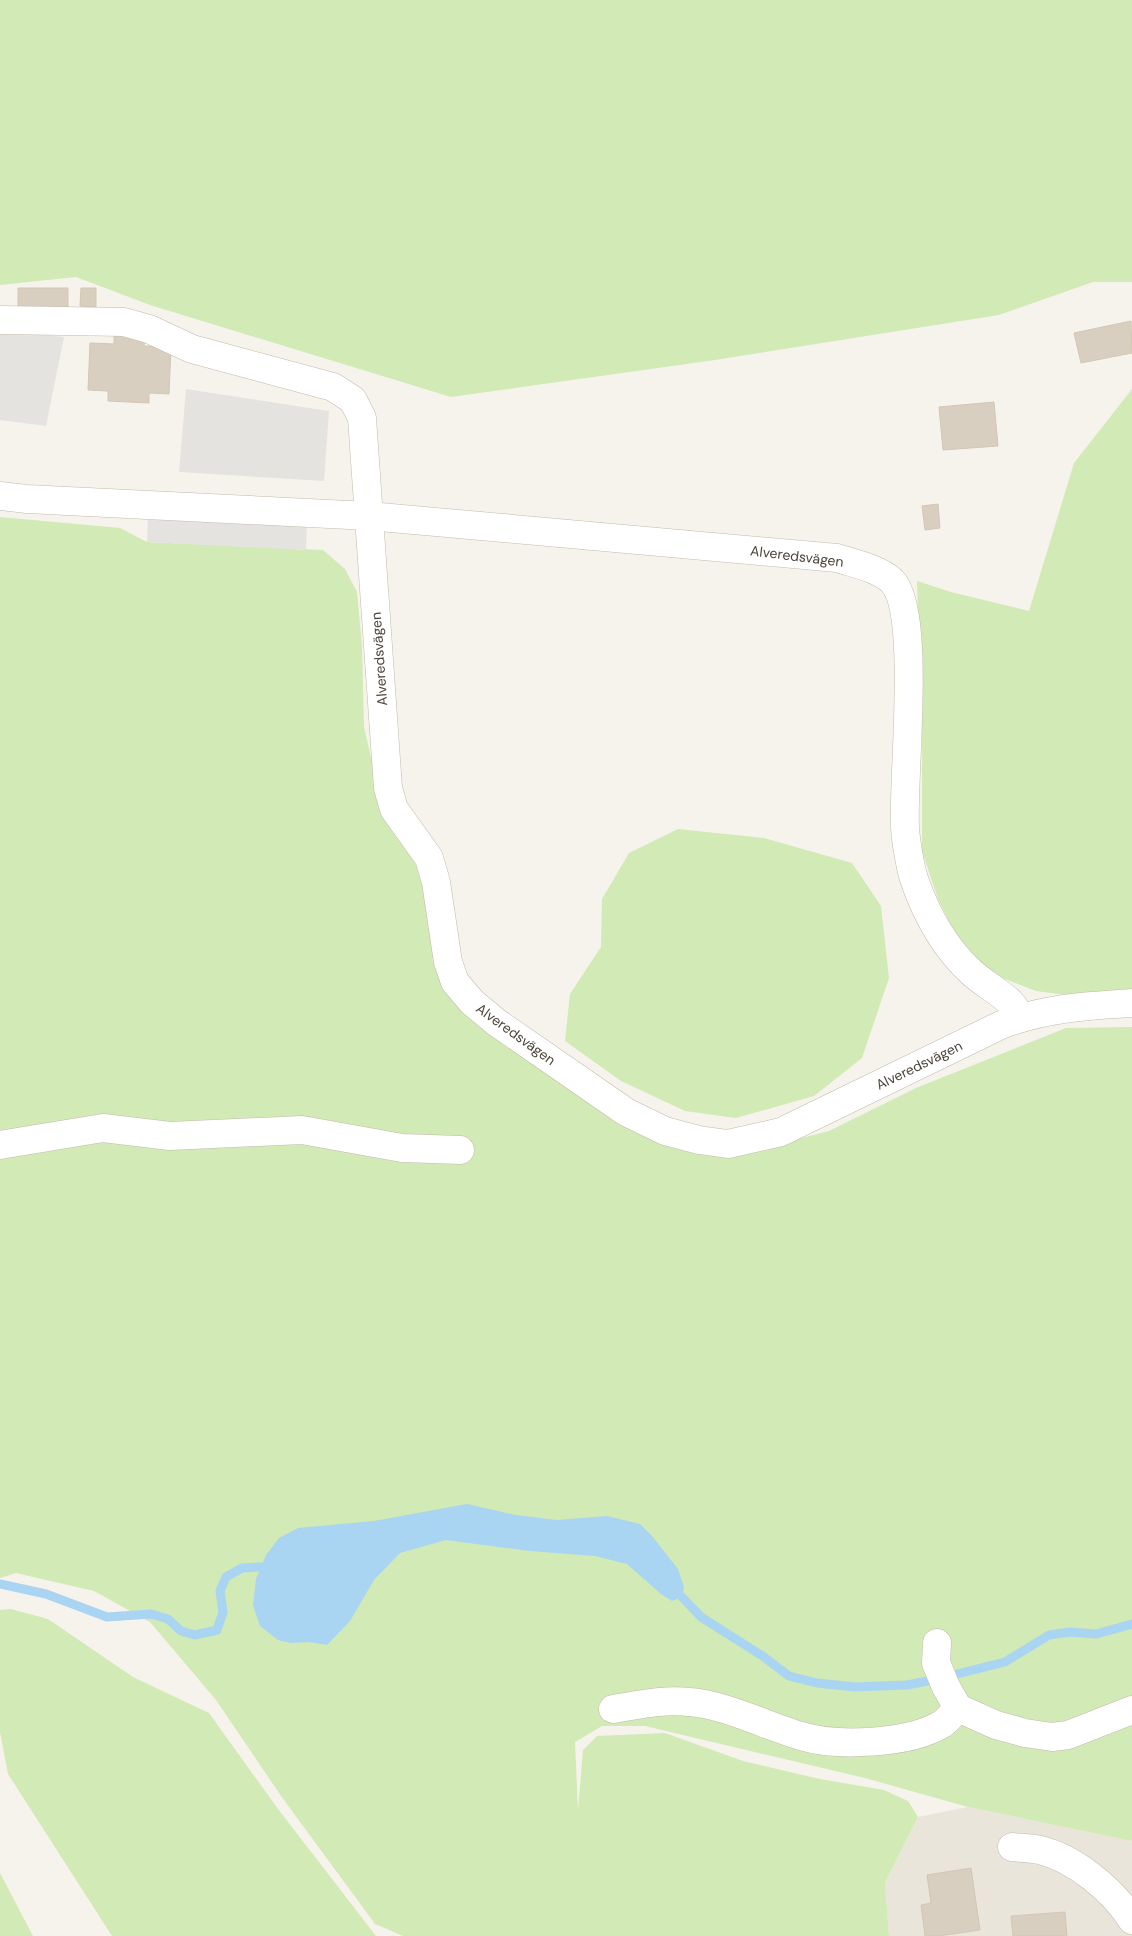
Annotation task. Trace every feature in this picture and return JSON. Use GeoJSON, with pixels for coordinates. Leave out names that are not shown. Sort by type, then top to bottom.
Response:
{"type":"FeatureCollection","features":[{"type":"Feature","properties":{"kind":"street"},"geometry":{"type":"LineString","coordinates":[[0,320],[124,322],[150,329],[192,349],[333,387],[353,400],[362,418],[369,516]]}},
{"type":"Feature","properties":{"kind":"street","name":"Alveredsvägen"},"geometry":{"type":"LineString","coordinates":[[0,496],[27,499],[369,516],[837,558],[872,569],[893,582],[902,599],[907,625],[908,678],[905,828],[914,877],[927,911],[943,940],[971,972],[1011,1003],[1021,1017]]}},
{"type":"Feature","properties":{"kind":"street","name":"Alveredsvägen"},"geometry":{"type":"LineString","coordinates":[[369,516],[388,788],[394,808],[428,858],[436,882],[448,962],[455,982],[472,1002],[496,1022],[626,1112],[665,1131],[699,1140],[728,1144],[781,1132],[994,1028],[1021,1017],[1067,1007],[1132,1003]]}},
{"type":"Feature","properties":{"kind":"street"},"geometry":{"type":"LineString","coordinates":[[0,1145],[104,1128],[170,1136],[302,1130],[402,1148],[460,1150]]}},
{"type":"Feature","properties":{"kind":"street"},"geometry":{"type":"LineString","coordinates":[[613,1709],[652,1702],[689,1702],[715,1707],[804,1737],[857,1742],[887,1742],[920,1733],[943,1724],[944,1675],[996,1725],[1025,1734],[1052,1737],[1068,1735],[1132,1710]]}},
{"type":"Feature","properties":{"kind":"street"},"geometry":{"type":"LineString","coordinates":[[1012,1847],[1041,1851],[1066,1861],[1098,1882],[1123,1906],[1132,1920]]}},
{"type":"Feature","properties":{"kind":"shaded area"},"geometry":{"type":"Polygon","coordinates":[[[0,329],[64,337],[46,426],[0,420],[0,329]]]}},
{"type":"Feature","properties":{"kind":"shaded area"},"geometry":{"type":"Polygon","coordinates":[[[186,389],[329,411],[324,481],[179,472],[186,389]]]}},
{"type":"Feature","properties":{"kind":"shaded area"},"geometry":{"type":"Polygon","coordinates":[[[148,512],[307,520],[306,550],[147,542],[148,512]]]}},
{"type":"Feature","properties":{"kind":"shaded area"},"geometry":{"type":"Polygon","coordinates":[[[968,1807],[1132,1841],[1132,1936],[889,1936],[885,1883],[918,1817],[968,1807]]]}},
{"type":"Feature","properties":{"kind":"green space"},"geometry":{"type":"Polygon","coordinates":[[[0,0],[1132,0],[1132,282],[1093,282],[999,315],[715,360],[451,397],[150,305],[76,277],[0,285],[0,0]]]}},
{"type":"Feature","properties":{"kind":"green space"},"geometry":{"type":"Polygon","coordinates":[[[1132,389],[1132,989],[1066,995],[1036,991],[997,976],[961,945],[938,899],[922,851],[922,735],[917,581],[951,592],[1029,611],[1074,463],[1132,389]]]}},
{"type":"Feature","properties":{"kind":"green space"},"geometry":{"type":"Polygon","coordinates":[[[0,517],[120,528],[147,542],[323,550],[345,569],[357,592],[362,646],[364,727],[383,809],[425,870],[435,961],[592,1102],[771,1146],[829,1131],[916,1088],[1066,1028],[1132,1027],[1132,1841],[968,1807],[865,1778],[645,1726],[602,1726],[575,1742],[578,1810],[583,1750],[597,1736],[665,1733],[743,1761],[820,1779],[884,1790],[908,1801],[918,1817],[885,1883],[889,1936],[403,1936],[375,1924],[281,1796],[216,1700],[150,1622],[94,1591],[16,1573],[0,1578],[0,517]]]}},
{"type":"Feature","properties":{"kind":"green space"},"geometry":{"type":"Polygon","coordinates":[[[678,829],[764,838],[852,863],[881,906],[889,978],[862,1058],[814,1096],[736,1118],[685,1111],[621,1081],[565,1041],[570,994],[601,947],[602,899],[629,853],[678,829]]]}},
{"type":"Feature","properties":{"kind":"green space"},"geometry":{"type":"Polygon","coordinates":[[[11,1609],[48,1619],[133,1677],[209,1713],[278,1809],[376,1936],[112,1936],[8,1774],[0,1732],[0,1610],[11,1609]]]}},
{"type":"Feature","properties":{"kind":"green space"},"geometry":{"type":"Polygon","coordinates":[[[0,1873],[33,1936],[0,1936],[0,1873]]]}},
{"type":"Feature","properties":{"kind":"water"},"geometry":{"type":"Polygon","coordinates":[[[467,1504],[516,1515],[557,1520],[607,1516],[640,1524],[678,1569],[684,1587],[682,1597],[672,1601],[661,1594],[627,1564],[595,1556],[530,1551],[446,1540],[400,1553],[374,1580],[350,1621],[327,1645],[309,1642],[291,1643],[278,1640],[260,1626],[253,1605],[256,1579],[266,1555],[279,1538],[298,1528],[374,1521],[467,1504]]]}},
{"type":"Feature","properties":{"kind":"building"},"geometry":{"type":"Polygon","coordinates":[[[18,288],[68,288],[68,307],[18,308],[18,288]]]}},
{"type":"Feature","properties":{"kind":"building"},"geometry":{"type":"Polygon","coordinates":[[[81,288],[96,288],[96,307],[80,306],[81,288]]]}},
{"type":"Feature","properties":{"kind":"building"},"geometry":{"type":"Polygon","coordinates":[[[1131,321],[1132,353],[1081,363],[1074,333],[1131,321]]]}},
{"type":"Feature","properties":{"kind":"building"},"geometry":{"type":"Polygon","coordinates":[[[114,334],[145,336],[144,346],[171,347],[169,394],[149,393],[149,403],[108,401],[108,391],[88,390],[90,343],[114,344],[114,334]]]}},
{"type":"Feature","properties":{"kind":"building"},"geometry":{"type":"Polygon","coordinates":[[[994,402],[998,446],[943,450],[939,407],[994,402]]]}},
{"type":"Feature","properties":{"kind":"building"},"geometry":{"type":"Polygon","coordinates":[[[938,504],[940,528],[925,530],[922,506],[938,504]]]}},
{"type":"Feature","properties":{"kind":"building"},"geometry":{"type":"Polygon","coordinates":[[[971,1868],[980,1930],[939,1936],[925,1936],[921,1905],[931,1903],[927,1875],[971,1868]]]}},
{"type":"Feature","properties":{"kind":"building"},"geometry":{"type":"Polygon","coordinates":[[[1065,1912],[1067,1936],[1013,1936],[1011,1916],[1065,1912]]]}},
{"type":"Feature","properties":{"kind":"waterway"},"geometry":{"type":"LineString","coordinates":[[0,1584],[46,1594],[107,1617],[151,1614],[168,1619],[181,1631],[195,1635],[217,1630],[223,1612],[220,1591],[226,1577],[242,1568],[261,1567]]}},
{"type":"Feature","properties":{"kind":"waterway"},"geometry":{"type":"LineString","coordinates":[[682,1597],[701,1617],[764,1657],[789,1676],[817,1683],[855,1687],[907,1685],[933,1680],[1005,1662],[1049,1635],[1070,1632],[1096,1634],[1132,1624]]}}]}
